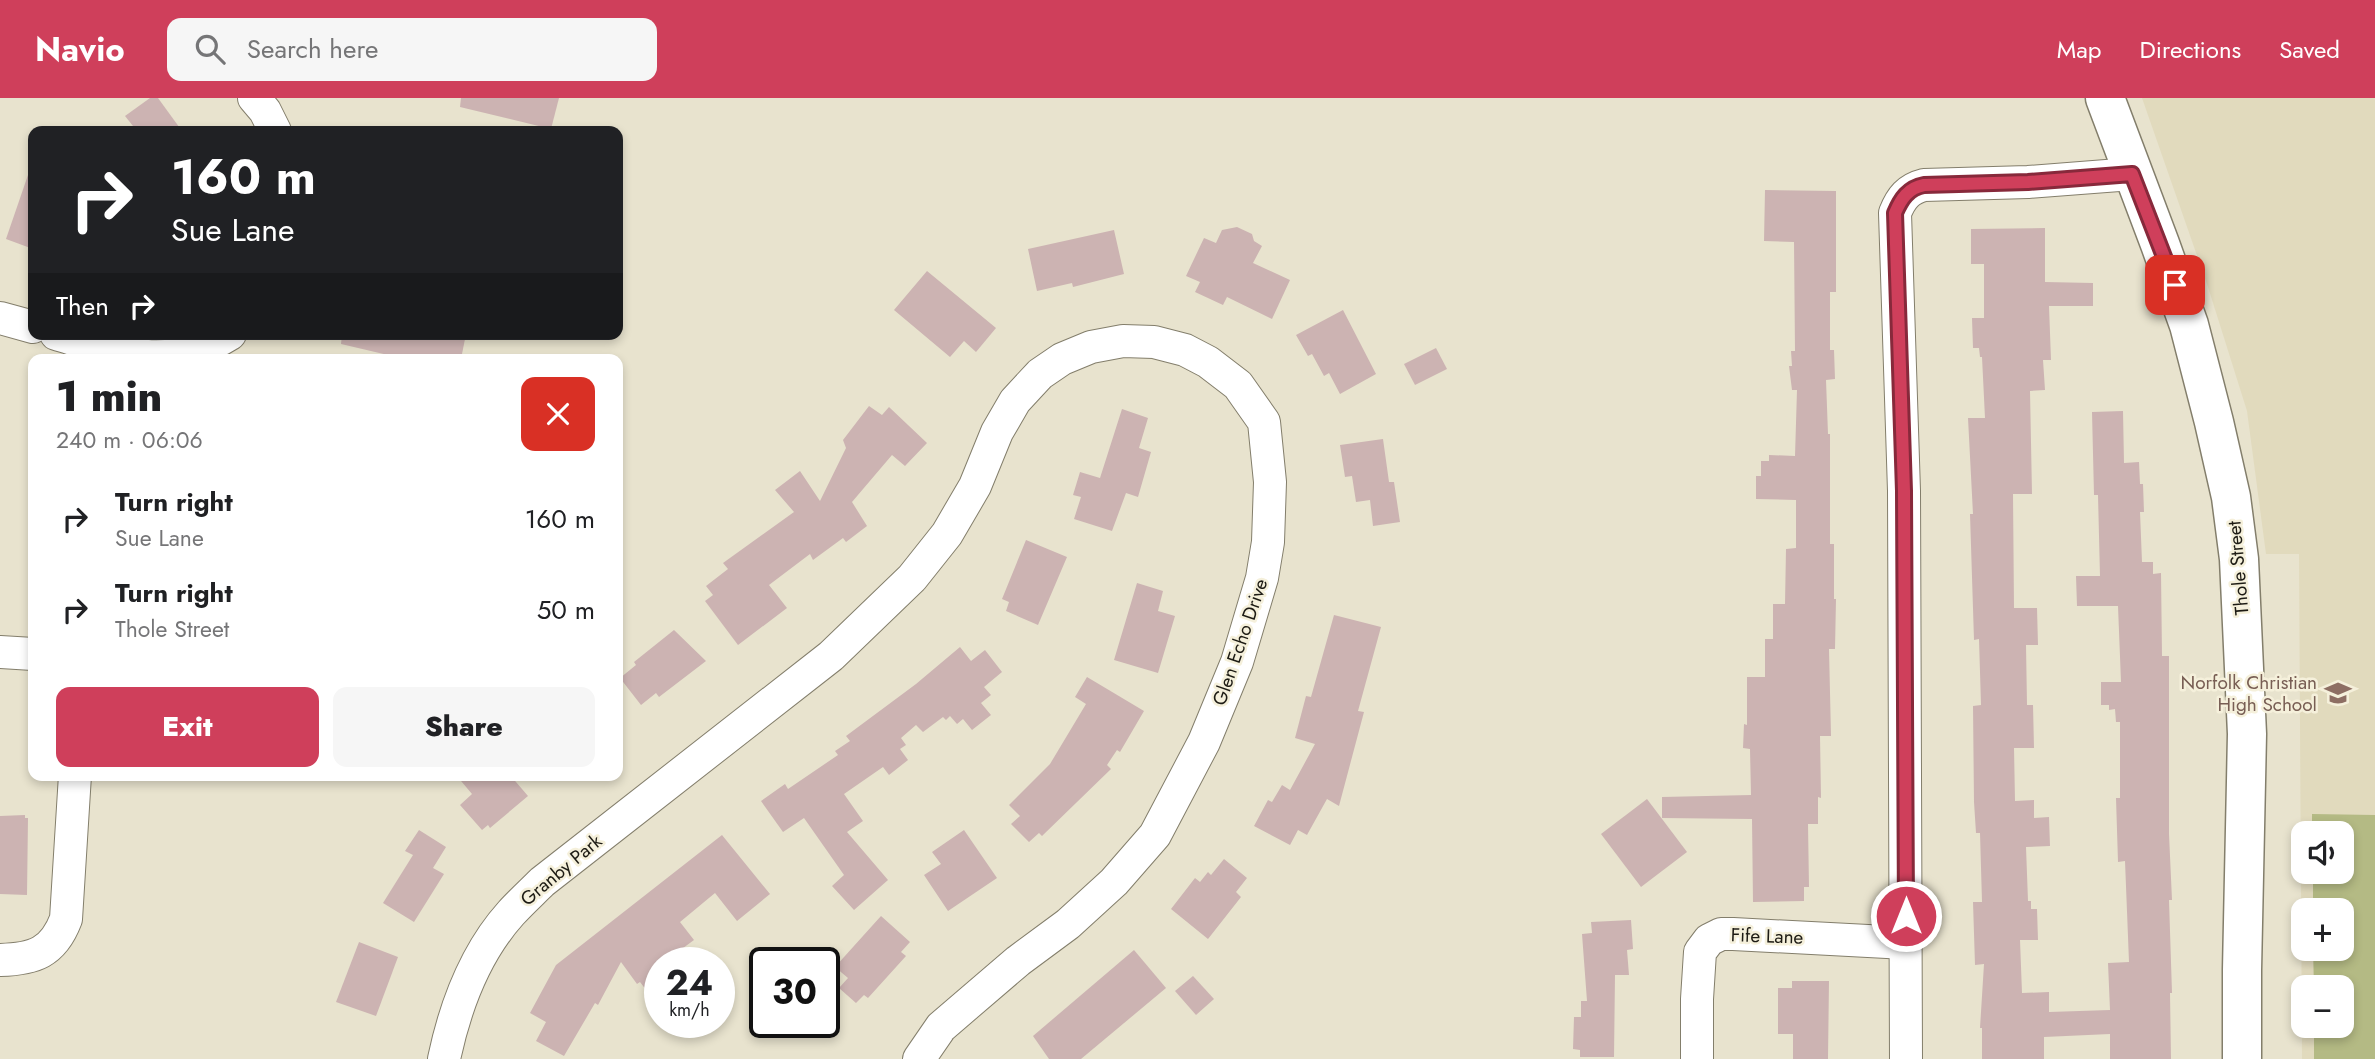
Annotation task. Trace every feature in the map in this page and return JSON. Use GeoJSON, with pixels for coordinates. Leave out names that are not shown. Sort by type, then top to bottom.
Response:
{"type":"FeatureCollection","features":[{"type":"Feature","properties":{"kind":"street"},"geometry":{"type":"LineString","coordinates":[[254,98],[272,126]]}},
{"type":"Feature","properties":{"kind":"street","name":"Thole Street"},"geometry":{"type":"LineString","coordinates":[[2105,98],[2189,325],[2231,497],[2239,559],[2248,734],[2242,1059]]}},
{"type":"Feature","properties":{"kind":"street"},"geometry":{"type":"LineString","coordinates":[[1906,1059],[1904,491],[1895,213],[1901,199],[1915,187],[1924,185],[2028,182],[2132,174]]}},
{"type":"Feature","properties":{"kind":"street"},"geometry":{"type":"LineString","coordinates":[[0,318],[28,326]]}},
{"type":"Feature","properties":{"kind":"street"},"geometry":{"type":"LineString","coordinates":[[76,340],[121,354]]}},
{"type":"Feature","properties":{"kind":"street"},"geometry":{"type":"LineString","coordinates":[[182,354],[220,340]]}},
{"type":"Feature","properties":{"kind":"street","name":"Glen Echo Drive"},"geometry":{"type":"LineString","coordinates":[[673,780],[831,656],[912,578],[947,534],[975,486],[996,432],[1015,401],[1040,374],[1062,359],[1091,347],[1122,341],[1154,342],[1185,350],[1208,362],[1238,386],[1264,422],[1270,482],[1268,542],[1262,578],[1237,662],[1204,742],[1155,835],[1114,882],[1069,924],[1018,961],[941,1027],[919,1059]]}},
{"type":"Feature","properties":{"kind":"street"},"geometry":{"type":"LineString","coordinates":[[0,652],[28,654]]}},
{"type":"Feature","properties":{"kind":"street","name":"Granby Park"},"geometry":{"type":"LineString","coordinates":[[444,1059],[463,992],[484,950],[510,914],[542,882],[673,780]]}},
{"type":"Feature","properties":{"kind":"street"},"geometry":{"type":"LineString","coordinates":[[0,960],[33,957],[52,945],[61,933],[66,919],[75,781]]}},
{"type":"Feature","properties":{"kind":"street","name":"Fife Lane"},"geometry":{"type":"LineString","coordinates":[[1697,1059],[1700,952],[1709,940],[1721,934],[1732,934],[1906,943]]}},
{"type":"Feature","properties":{"kind":"shaded area","name":"Norfolk Christian High School"},"geometry":{"type":"Polygon","coordinates":[[[2142,98],[2375,98],[2375,1059],[2302,1059],[2302,1038],[2354,1038],[2354,975],[2302,975],[2301,961],[2354,961],[2354,898],[2301,898],[2301,884],[2354,884],[2354,821],[2301,821],[2299,554],[2266,554],[2247,411],[2208,287],[2142,98]]]}},
{"type":"Feature","properties":{"kind":"green space"},"geometry":{"type":"Polygon","coordinates":[[[2312,814],[2375,815],[2375,1059],[2314,1059],[2314,1038],[2354,1038],[2354,975],[2314,975],[2313,961],[2354,961],[2354,898],[2313,898],[2313,884],[2354,884],[2354,821],[2312,821],[2312,814]]]}},
{"type":"Feature","properties":{"kind":"building"},"geometry":{"type":"Polygon","coordinates":[[[150,98],[158,98],[178,126],[133,126],[125,116],[150,98]]]}},
{"type":"Feature","properties":{"kind":"building"},"geometry":{"type":"Polygon","coordinates":[[[461,98],[559,98],[552,126],[539,126],[460,107],[461,98]]]}},
{"type":"Feature","properties":{"kind":"building"},"geometry":{"type":"Polygon","coordinates":[[[28,175],[28,247],[6,239],[28,175]]]}},
{"type":"Feature","properties":{"kind":"building"},"geometry":{"type":"Polygon","coordinates":[[[1765,190],[1836,191],[1836,292],[1830,292],[1830,350],[1834,350],[1835,379],[1826,380],[1830,434],[1830,544],[1834,544],[1836,599],[1835,649],[1829,649],[1831,736],[1820,736],[1821,798],[1818,797],[1818,824],[1808,824],[1809,887],[1804,887],[1804,901],[1753,902],[1752,819],[1662,818],[1662,797],[1751,795],[1750,749],[1743,748],[1744,724],[1747,725],[1747,677],[1765,677],[1765,639],[1773,639],[1773,604],[1785,604],[1786,549],[1796,548],[1796,500],[1756,499],[1756,476],[1761,476],[1761,461],[1769,461],[1769,455],[1795,456],[1797,390],[1792,390],[1789,366],[1792,366],[1791,351],[1795,351],[1794,242],[1764,241],[1765,190]]]}},
{"type":"Feature","properties":{"kind":"building"},"geometry":{"type":"Polygon","coordinates":[[[1237,227],[1252,234],[1254,241],[1262,246],[1253,263],[1290,280],[1272,319],[1227,297],[1223,305],[1195,292],[1200,282],[1186,276],[1204,238],[1216,243],[1222,230],[1237,227]]]}},
{"type":"Feature","properties":{"kind":"building"},"geometry":{"type":"Polygon","coordinates":[[[2045,228],[2045,282],[2093,283],[2093,306],[2049,306],[2051,360],[2043,360],[2045,390],[2030,391],[2032,494],[2013,494],[2014,608],[2037,608],[2038,645],[2026,645],[2027,705],[2033,705],[2034,748],[2014,748],[2015,801],[2034,800],[2034,818],[2049,817],[2050,846],[2026,847],[2028,901],[2031,901],[2031,909],[2037,909],[2038,940],[2020,940],[2022,993],[2049,992],[2049,1012],[2110,1010],[2108,963],[2129,962],[2125,861],[2118,862],[2116,798],[2120,798],[2120,722],[2116,722],[2115,709],[2109,710],[2109,705],[2101,705],[2101,682],[2121,682],[2118,606],[2077,606],[2076,576],[2100,576],[2092,412],[2123,411],[2124,463],[2139,462],[2140,484],[2143,484],[2144,512],[2140,512],[2142,562],[2153,562],[2153,574],[2161,573],[2162,656],[2169,656],[2171,1059],[2110,1059],[2110,1034],[2044,1037],[2044,1059],[1982,1059],[1980,1028],[1984,964],[1975,965],[1973,902],[1982,902],[1980,833],[1976,833],[1974,802],[1973,706],[1981,705],[1979,639],[1974,640],[1970,514],[1973,514],[1968,418],[1985,418],[1982,357],[1979,348],[1973,348],[1972,318],[1984,318],[1984,264],[1971,264],[1971,229],[2045,228]]]}},
{"type":"Feature","properties":{"kind":"building"},"geometry":{"type":"Polygon","coordinates":[[[1114,230],[1124,274],[1073,287],[1072,283],[1037,291],[1028,249],[1114,230]]]}},
{"type":"Feature","properties":{"kind":"building"},"geometry":{"type":"Polygon","coordinates":[[[927,271],[996,328],[976,352],[964,341],[950,357],[894,310],[927,271]]]}},
{"type":"Feature","properties":{"kind":"building"},"geometry":{"type":"Polygon","coordinates":[[[1343,310],[1376,374],[1340,394],[1329,373],[1324,376],[1312,354],[1308,356],[1296,335],[1343,310]]]}},
{"type":"Feature","properties":{"kind":"building"},"geometry":{"type":"Polygon","coordinates":[[[341,340],[465,340],[462,354],[384,354],[341,344],[341,340]]]}},
{"type":"Feature","properties":{"kind":"building"},"geometry":{"type":"Polygon","coordinates":[[[1436,348],[1447,369],[1415,385],[1404,364],[1436,348]]]}},
{"type":"Feature","properties":{"kind":"building"},"geometry":{"type":"Polygon","coordinates":[[[869,406],[882,415],[889,407],[927,443],[905,466],[892,455],[852,502],[867,526],[846,542],[843,538],[813,560],[810,554],[769,585],[787,608],[738,645],[705,601],[713,595],[706,586],[728,569],[723,563],[794,512],[775,490],[800,471],[820,501],[846,448],[843,440],[869,406]]]}},
{"type":"Feature","properties":{"kind":"building"},"geometry":{"type":"Polygon","coordinates":[[[1122,409],[1148,418],[1139,448],[1151,452],[1138,497],[1126,493],[1112,531],[1074,519],[1081,497],[1073,495],[1080,472],[1100,478],[1122,409]]]}},
{"type":"Feature","properties":{"kind":"building"},"geometry":{"type":"Polygon","coordinates":[[[1383,439],[1389,482],[1394,482],[1400,522],[1373,526],[1370,500],[1356,502],[1352,476],[1345,477],[1340,445],[1383,439]]]}},
{"type":"Feature","properties":{"kind":"building"},"geometry":{"type":"Polygon","coordinates":[[[1026,540],[1067,557],[1038,625],[1006,611],[1009,602],[1002,599],[1026,540]]]}},
{"type":"Feature","properties":{"kind":"building"},"geometry":{"type":"Polygon","coordinates":[[[1137,583],[1163,591],[1158,611],[1175,616],[1158,673],[1114,660],[1137,583]]]}},
{"type":"Feature","properties":{"kind":"building"},"geometry":{"type":"Polygon","coordinates":[[[1334,615],[1381,627],[1358,711],[1364,712],[1339,806],[1327,799],[1307,835],[1298,830],[1290,845],[1254,826],[1268,800],[1272,802],[1282,785],[1290,790],[1315,744],[1295,738],[1306,696],[1311,697],[1334,615]]]}},
{"type":"Feature","properties":{"kind":"building"},"geometry":{"type":"Polygon","coordinates":[[[674,630],[706,661],[659,697],[656,693],[641,705],[623,682],[623,676],[636,665],[634,662],[674,630]]]}},
{"type":"Feature","properties":{"kind":"building"},"geometry":{"type":"Polygon","coordinates":[[[960,647],[971,661],[985,650],[1002,672],[984,687],[991,695],[981,703],[991,715],[972,730],[963,719],[957,724],[950,716],[946,720],[943,717],[923,732],[916,725],[901,738],[906,745],[900,749],[908,760],[889,775],[883,767],[844,794],[863,821],[847,832],[888,880],[854,910],[832,886],[844,875],[804,818],[783,832],[761,801],[785,784],[788,789],[838,755],[835,751],[850,741],[846,736],[960,647]]]}},
{"type":"Feature","properties":{"kind":"building"},"geometry":{"type":"Polygon","coordinates":[[[1087,677],[1144,711],[1120,752],[1117,750],[1107,765],[1111,769],[1042,836],[1039,833],[1029,842],[1011,824],[1020,816],[1009,805],[1050,764],[1086,704],[1075,697],[1087,677]]]}},
{"type":"Feature","properties":{"kind":"building"},"geometry":{"type":"Polygon","coordinates":[[[461,781],[515,781],[528,796],[490,828],[488,825],[482,830],[460,805],[472,794],[461,781]]]}},
{"type":"Feature","properties":{"kind":"building"},"geometry":{"type":"Polygon","coordinates":[[[1647,799],[1687,852],[1641,887],[1601,834],[1647,799]]]}},
{"type":"Feature","properties":{"kind":"building"},"geometry":{"type":"Polygon","coordinates":[[[25,815],[25,818],[28,818],[27,895],[0,894],[0,816],[25,815]]]}},
{"type":"Feature","properties":{"kind":"building"},"geometry":{"type":"Polygon","coordinates":[[[419,830],[446,847],[433,868],[444,874],[414,922],[383,903],[413,855],[405,851],[419,830]]]}},
{"type":"Feature","properties":{"kind":"building"},"geometry":{"type":"Polygon","coordinates":[[[964,830],[997,878],[948,911],[924,875],[941,864],[932,852],[964,830]]]}},
{"type":"Feature","properties":{"kind":"building"},"geometry":{"type":"Polygon","coordinates":[[[722,835],[770,894],[737,921],[715,893],[680,922],[694,940],[684,947],[644,947],[644,987],[640,982],[637,984],[621,962],[598,1005],[595,1003],[564,1056],[536,1041],[546,1022],[530,1013],[556,965],[722,835]]]}},
{"type":"Feature","properties":{"kind":"building"},"geometry":{"type":"Polygon","coordinates":[[[1224,859],[1247,878],[1236,892],[1241,897],[1208,939],[1171,909],[1195,878],[1200,882],[1208,872],[1211,875],[1224,859]]]}},
{"type":"Feature","properties":{"kind":"building"},"geometry":{"type":"Polygon","coordinates":[[[881,916],[910,942],[901,952],[906,956],[868,998],[864,995],[856,1003],[840,989],[848,978],[840,971],[840,961],[881,916]]]}},
{"type":"Feature","properties":{"kind":"building"},"geometry":{"type":"Polygon","coordinates":[[[1631,920],[1633,949],[1627,950],[1629,975],[1615,975],[1614,1057],[1580,1057],[1580,1050],[1573,1049],[1574,1017],[1581,1017],[1581,1001],[1587,1001],[1582,934],[1592,933],[1591,922],[1631,920]]]}},
{"type":"Feature","properties":{"kind":"building"},"geometry":{"type":"Polygon","coordinates":[[[359,942],[398,957],[376,1016],[336,1002],[359,942]]]}},
{"type":"Feature","properties":{"kind":"building"},"geometry":{"type":"Polygon","coordinates":[[[1134,950],[1166,988],[1081,1059],[1049,1059],[1033,1036],[1134,950]]]}},
{"type":"Feature","properties":{"kind":"building"},"geometry":{"type":"Polygon","coordinates":[[[1193,976],[1214,999],[1196,1015],[1175,991],[1193,976]]]}},
{"type":"Feature","properties":{"kind":"building"},"geometry":{"type":"Polygon","coordinates":[[[1792,981],[1829,981],[1828,1059],[1793,1059],[1793,1034],[1778,1034],[1778,988],[1792,988],[1792,981]]]}},
{"type":"Feature","properties":{"kind":"place","name":"Norfolk Christian High School"},"geometry":{"type":"Point","coordinates":[2338,693]}},
{"type":"Feature","properties":{"kind":"route"},"geometry":{"type":"LineString","coordinates":[[1906,916],[1904,491],[1895,213],[1901,199],[1915,187],[1924,185],[2028,182],[2132,174],[2175,285]]}}]}
